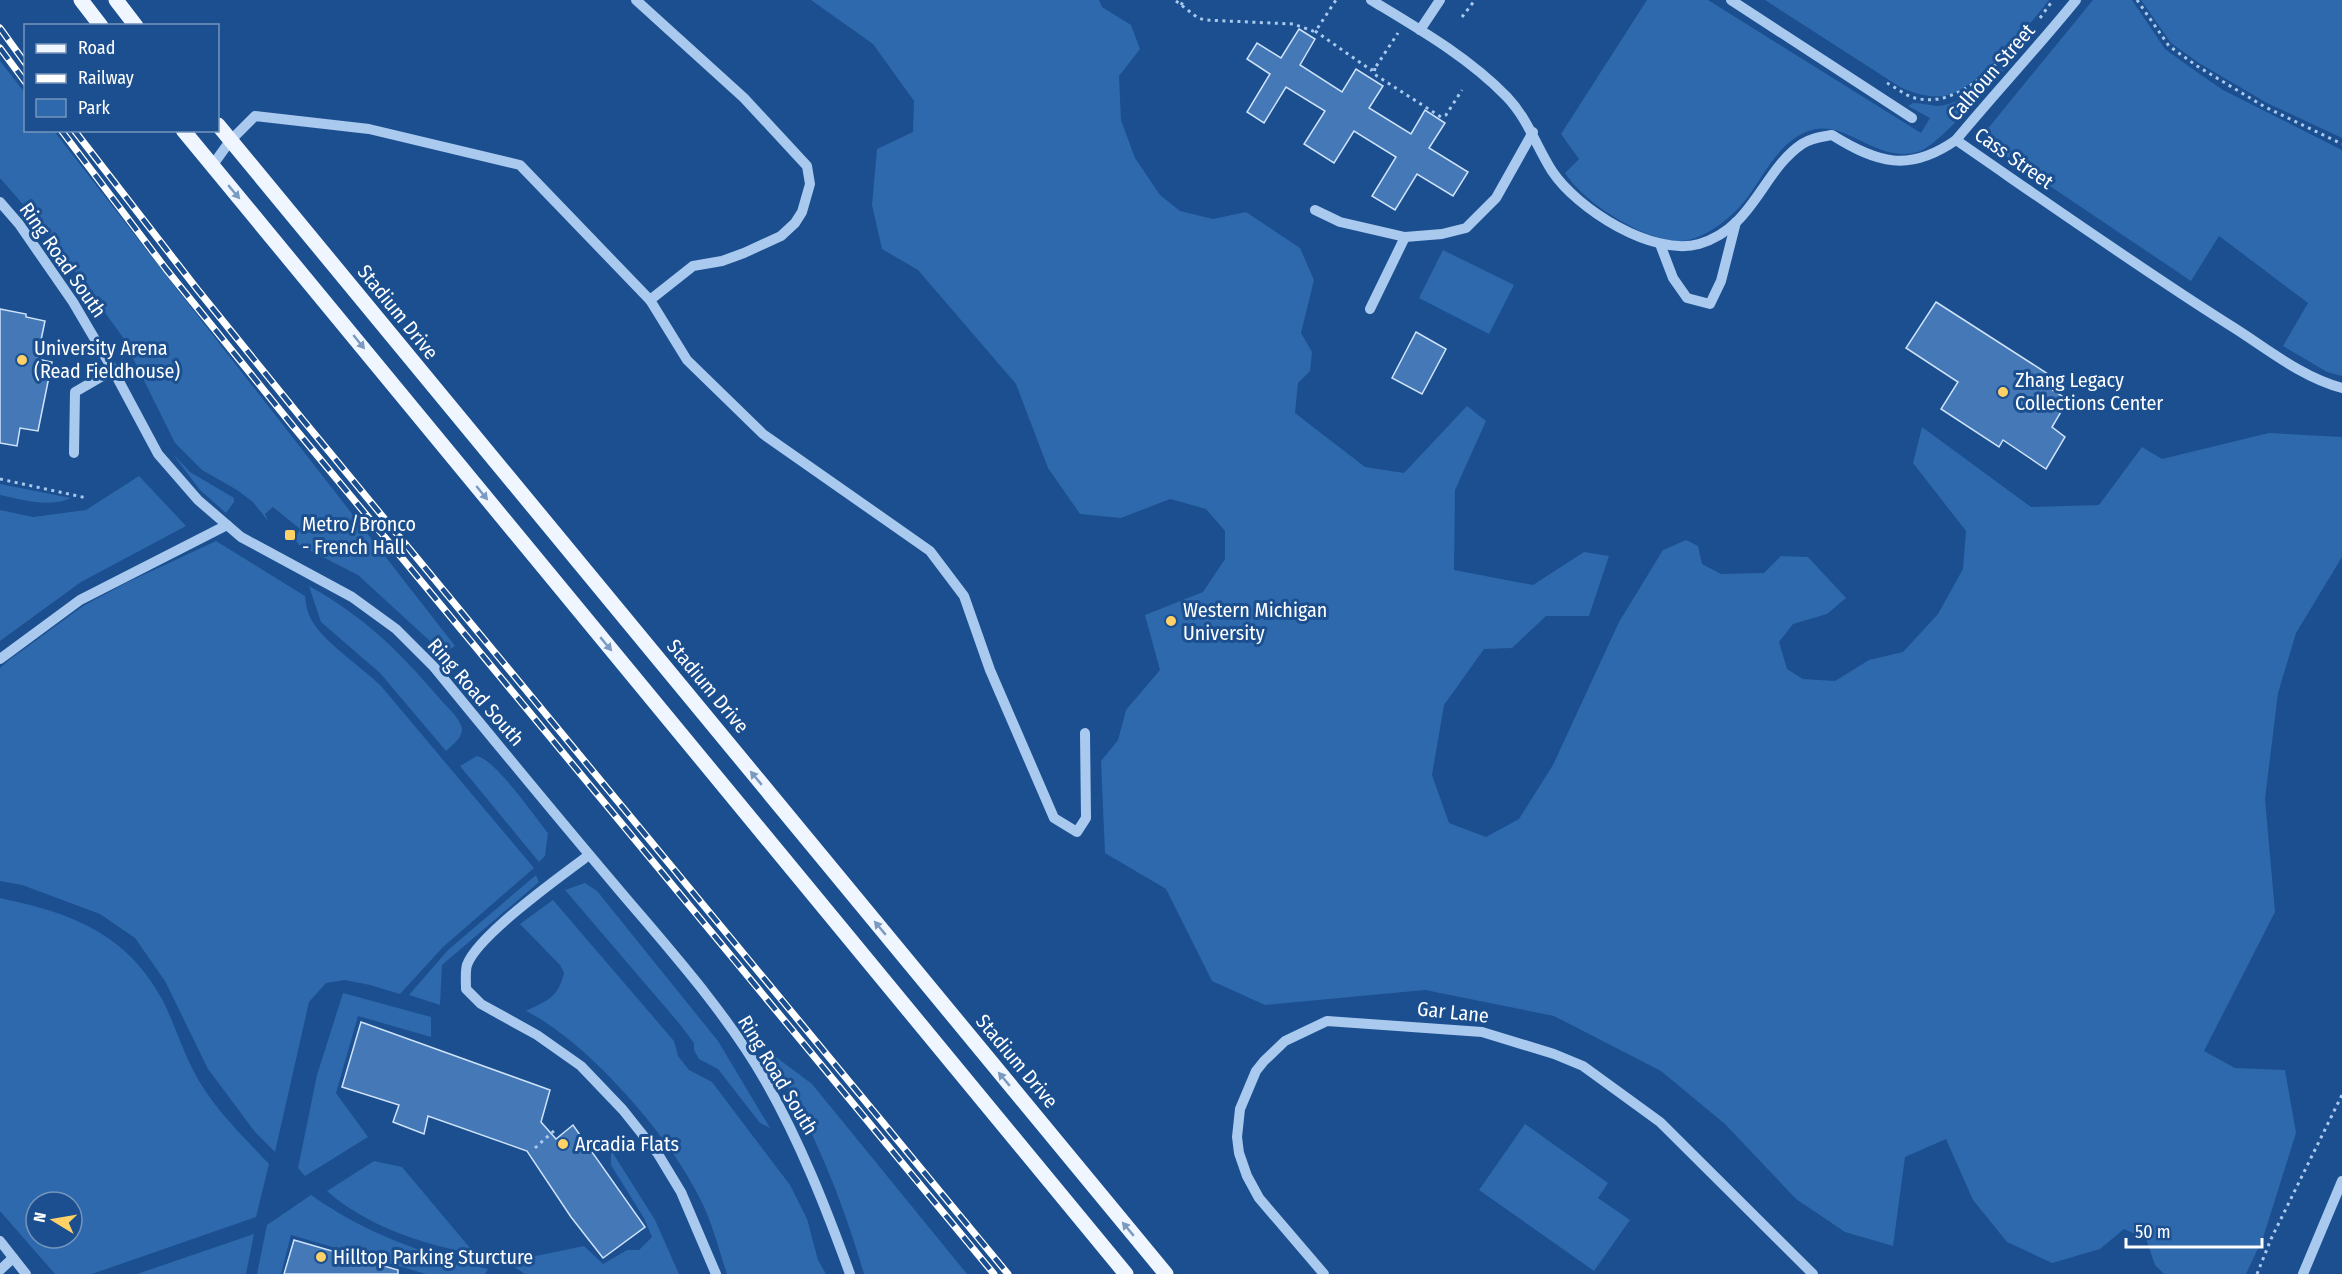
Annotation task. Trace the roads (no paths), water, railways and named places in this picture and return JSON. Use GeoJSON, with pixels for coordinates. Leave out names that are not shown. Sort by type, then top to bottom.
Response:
{"type":"FeatureCollection","features":[{"type":"Feature","properties":{"kind":"main road"},"geometry":{"type":"LineString","coordinates":[[81,0],[99,24]]}},
{"type":"Feature","properties":{"kind":"main road"},"geometry":{"type":"LineString","coordinates":[[116,0],[134,24]]}},
{"type":"Feature","properties":{"kind":"main road","name":"Stadium Drive"},"geometry":{"type":"LineString","coordinates":[[219,126],[1166,1274]]}},
{"type":"Feature","properties":{"kind":"main road"},"geometry":{"type":"LineString","coordinates":[[185,132],[323,297],[563,593],[1126,1274]]}},
{"type":"Feature","properties":{"kind":"street"},"geometry":{"type":"LineString","coordinates":[[636,0],[744,98],[807,166],[810,184],[802,212],[795,223],[781,236],[722,261],[693,266],[650,300]]}},
{"type":"Feature","properties":{"kind":"street","name":"Cass Street"},"geometry":{"type":"LineString","coordinates":[[1371,0],[1471,63],[1509,99],[1525,119],[1552,170],[1569,193],[1638,238],[1676,247],[1698,244],[1719,236],[1751,207],[1792,153],[1811,139],[1832,135],[1865,153],[1891,161],[1908,161],[1933,154],[1956,140],[2136,265],[2296,368],[2325,384],[2342,388]]}},
{"type":"Feature","properties":{"kind":"street"},"geometry":{"type":"LineString","coordinates":[[1420,30],[1440,0]]}},
{"type":"Feature","properties":{"kind":"street","name":"Calhoun Street"},"geometry":{"type":"LineString","coordinates":[[1956,140],[2076,0]]}},
{"type":"Feature","properties":{"kind":"street"},"geometry":{"type":"LineString","coordinates":[[1734,2],[1912,118]]}},
{"type":"Feature","properties":{"kind":"street"},"geometry":{"type":"LineString","coordinates":[[212,166],[230,141],[255,116],[369,129],[520,165],[650,300],[687,360],[763,434],[930,551],[964,596],[990,670],[1054,818],[1077,832],[1086,818],[1085,733]]}},
{"type":"Feature","properties":{"kind":"street"},"geometry":{"type":"LineString","coordinates":[[1316,210],[1340,222],[1405,237],[1442,234],[1466,228],[1496,198],[1533,132]]}},
{"type":"Feature","properties":{"kind":"street","name":"Ring Road South"},"geometry":{"type":"LineString","coordinates":[[0,202],[19,224],[74,303],[158,454],[198,500],[241,537],[352,597],[396,629],[434,667],[681,964],[728,1024],[765,1080],[798,1141],[850,1274]]}},
{"type":"Feature","properties":{"kind":"street"},"geometry":{"type":"LineString","coordinates":[[1660,244],[1673,278],[1688,298],[1710,304],[1721,281],[1736,221]]}},
{"type":"Feature","properties":{"kind":"street"},"geometry":{"type":"LineString","coordinates":[[1370,309],[1405,237]]}},
{"type":"Feature","properties":{"kind":"street"},"geometry":{"type":"LineString","coordinates":[[74,453],[75,392],[113,370]]}},
{"type":"Feature","properties":{"kind":"street"},"geometry":{"type":"LineString","coordinates":[[0,659],[80,600],[227,525]]}},
{"type":"Feature","properties":{"kind":"street"},"geometry":{"type":"LineString","coordinates":[[589,855],[549,885],[484,941],[467,965],[466,988],[481,1005],[537,1035],[581,1066],[623,1110],[658,1154],[681,1192],[716,1274]]}},
{"type":"Feature","properties":{"kind":"street","name":"Gar Lane"},"geometry":{"type":"LineString","coordinates":[[1324,1274],[1259,1198],[1247,1176],[1239,1153],[1237,1137],[1240,1108],[1252,1080],[1264,1061],[1285,1041],[1327,1021],[1482,1032],[1544,1050],[1583,1066],[1660,1122],[1813,1274]]}},
{"type":"Feature","properties":{"kind":"street"},"geometry":{"type":"LineString","coordinates":[[2303,1274],[2342,1180]]}},
{"type":"Feature","properties":{"kind":"street"},"geometry":{"type":"LineString","coordinates":[[0,1241],[26,1274]]}},
{"type":"Feature","properties":{"kind":"street"},"geometry":{"type":"LineString","coordinates":[[0,1270],[13,1258]]}},
{"type":"Feature","properties":{"kind":"railway"},"geometry":{"type":"LineString","coordinates":[[0,28],[24,61]]}},
{"type":"Feature","properties":{"kind":"railway"},"geometry":{"type":"LineString","coordinates":[[0,48],[24,80]]}},
{"type":"Feature","properties":{"kind":"railway"},"geometry":{"type":"LineString","coordinates":[[63,132],[166,269],[292,425],[994,1274]]}},
{"type":"Feature","properties":{"kind":"railway"},"geometry":{"type":"LineString","coordinates":[[76,132],[197,289],[303,420],[1008,1274]]}},
{"type":"Feature","properties":{"kind":"place","name":"University Arena (Read Fieldhouse)"},"geometry":{"type":"Point","coordinates":[22,360]}},
{"type":"Feature","properties":{"kind":"place","name":"Zhang Legacy Collections Center"},"geometry":{"type":"Point","coordinates":[2003,392]}},
{"type":"Feature","properties":{"kind":"place","name":"Metro/Bronco - French Hall"},"geometry":{"type":"Point","coordinates":[290,535]}},
{"type":"Feature","properties":{"kind":"place","name":"Western Michigan University"},"geometry":{"type":"Point","coordinates":[1171,621]}},
{"type":"Feature","properties":{"kind":"place","name":"Arcadia Flats"},"geometry":{"type":"Point","coordinates":[563,1144]}},
{"type":"Feature","properties":{"kind":"place","name":"Hilltop Parking Sturcture"},"geometry":{"type":"Point","coordinates":[321,1257]}}]}
